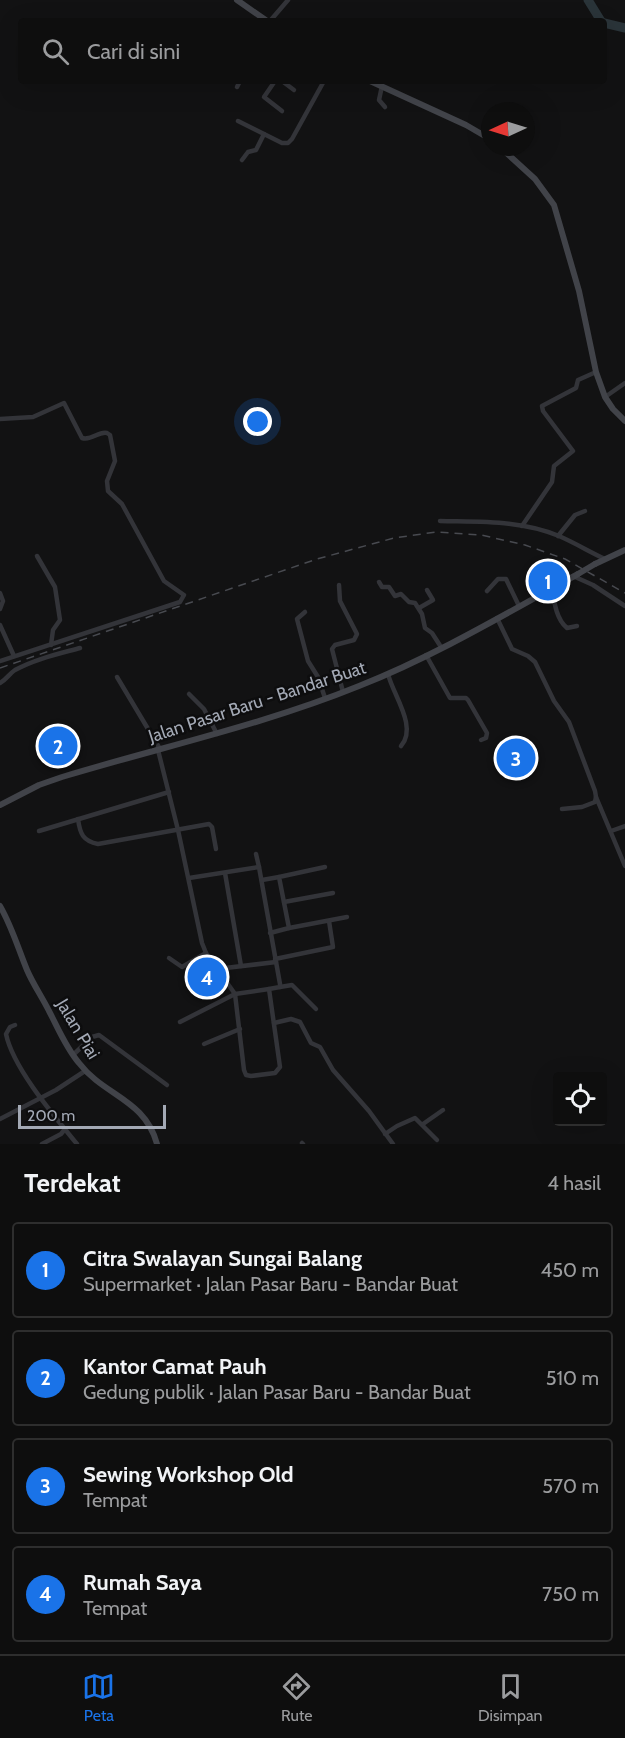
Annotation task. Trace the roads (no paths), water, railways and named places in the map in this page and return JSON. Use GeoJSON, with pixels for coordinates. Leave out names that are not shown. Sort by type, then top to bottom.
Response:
{"type":"FeatureCollection","features":[{"type":"Feature","properties":{"kind":"street"},"geometry":{"type":"LineString","coordinates":[[237,0],[264,18]]}},
{"type":"Feature","properties":{"kind":"street"},"geometry":{"type":"LineString","coordinates":[[271,18],[288,0]]}},
{"type":"Feature","properties":{"kind":"street"},"geometry":{"type":"LineString","coordinates":[[273,84],[264,97],[282,111]]}},
{"type":"Feature","properties":{"kind":"street"},"geometry":{"type":"LineString","coordinates":[[286,84],[294,90]]}},
{"type":"Feature","properties":{"kind":"street"},"geometry":{"type":"LineString","coordinates":[[238,122],[285,144],[290,142],[322,84]]}},
{"type":"Feature","properties":{"kind":"street"},"geometry":{"type":"LineString","coordinates":[[377,84],[466,124],[481,133]]}},
{"type":"Feature","properties":{"kind":"street"},"geometry":{"type":"LineString","coordinates":[[382,86],[379,100],[385,107]]}},
{"type":"Feature","properties":{"kind":"street"},"geometry":{"type":"LineString","coordinates":[[242,160],[248,152],[256,150],[264,134]]}},
{"type":"Feature","properties":{"kind":"street"},"geometry":{"type":"LineString","coordinates":[[510,156],[535,178],[554,206],[579,291],[596,372],[605,397],[625,421]]}},
{"type":"Feature","properties":{"kind":"street"},"geometry":{"type":"LineString","coordinates":[[522,526],[532,508],[552,482],[553,467],[573,450],[541,406],[576,388],[578,380],[596,372]]}},
{"type":"Feature","properties":{"kind":"street"},"geometry":{"type":"LineString","coordinates":[[605,397],[625,383]]}},
{"type":"Feature","properties":{"kind":"street"},"geometry":{"type":"LineString","coordinates":[[0,419],[33,417],[64,403],[82,438],[89,439],[108,432],[115,461],[106,481],[108,491],[122,504],[164,581],[184,595],[180,602],[0,661]]}},
{"type":"Feature","properties":{"kind":"street"},"geometry":{"type":"LineString","coordinates":[[558,536],[576,515],[585,511]]}},
{"type":"Feature","properties":{"kind":"street"},"geometry":{"type":"LineString","coordinates":[[440,521],[495,522],[522,526],[558,536],[605,559]]}},
{"type":"Feature","properties":{"kind":"street","name":"Jalan Pasar Baru - Bandar Buat"},"geometry":{"type":"LineString","coordinates":[[0,805],[39,785],[217,734],[343,692],[388,674],[625,550]]}},
{"type":"Feature","properties":{"kind":"street"},"geometry":{"type":"LineString","coordinates":[[38,556],[56,591],[60,620],[53,630],[51,645]]}},
{"type":"Feature","properties":{"kind":"street"},"geometry":{"type":"LineString","coordinates":[[575,575],[625,606]]}},
{"type":"Feature","properties":{"kind":"street"},"geometry":{"type":"LineString","coordinates":[[487,591],[498,579],[506,579],[519,606]]}},
{"type":"Feature","properties":{"kind":"street"},"geometry":{"type":"LineString","coordinates":[[379,582],[382,587],[388,587],[395,596],[401,594],[419,608],[425,628],[432,633],[441,647]]}},
{"type":"Feature","properties":{"kind":"street"},"geometry":{"type":"LineString","coordinates":[[339,585],[340,602],[357,634],[354,640],[335,645],[332,649],[343,692]]}},
{"type":"Feature","properties":{"kind":"street"},"geometry":{"type":"LineString","coordinates":[[552,588],[555,607],[563,625],[567,628],[578,626]]}},
{"type":"Feature","properties":{"kind":"street"},"geometry":{"type":"LineString","coordinates":[[419,608],[433,600],[427,590]]}},
{"type":"Feature","properties":{"kind":"street"},"geometry":{"type":"LineString","coordinates":[[0,594],[3,601],[0,609]]}},
{"type":"Feature","properties":{"kind":"street"},"geometry":{"type":"LineString","coordinates":[[305,612],[297,619],[299,631],[308,661],[318,677],[325,698]]}},
{"type":"Feature","properties":{"kind":"street"},"geometry":{"type":"LineString","coordinates":[[497,618],[512,649],[535,662],[554,701],[569,722],[625,866]]}},
{"type":"Feature","properties":{"kind":"street"},"geometry":{"type":"LineString","coordinates":[[0,625],[14,656]]}},
{"type":"Feature","properties":{"kind":"street"},"geometry":{"type":"LineString","coordinates":[[0,683],[6,680],[13,671],[80,648]]}},
{"type":"Feature","properties":{"kind":"street"},"geometry":{"type":"LineString","coordinates":[[426,655],[450,698],[468,700],[487,733],[486,738],[481,740]]}},
{"type":"Feature","properties":{"kind":"street"},"geometry":{"type":"LineString","coordinates":[[388,674],[407,724],[408,733],[401,746]]}},
{"type":"Feature","properties":{"kind":"street"},"geometry":{"type":"LineString","coordinates":[[117,677],[159,750],[206,952],[235,994],[245,1073],[251,1076],[275,1073],[280,1070],[269,989]]}},
{"type":"Feature","properties":{"kind":"street"},"geometry":{"type":"LineString","coordinates":[[189,694],[204,710],[217,734]]}},
{"type":"Feature","properties":{"kind":"street"},"geometry":{"type":"LineString","coordinates":[[39,831],[169,792]]}},
{"type":"Feature","properties":{"kind":"street"},"geometry":{"type":"LineString","coordinates":[[562,809],[591,804],[595,802],[597,796]]}},
{"type":"Feature","properties":{"kind":"street"},"geometry":{"type":"LineString","coordinates":[[78,819],[81,836],[98,844],[211,825],[216,849]]}},
{"type":"Feature","properties":{"kind":"street"},"geometry":{"type":"LineString","coordinates":[[611,831],[625,826]]}},
{"type":"Feature","properties":{"kind":"street"},"geometry":{"type":"LineString","coordinates":[[256,855],[280,987]]}},
{"type":"Feature","properties":{"kind":"street"},"geometry":{"type":"LineString","coordinates":[[189,878],[259,867]]}},
{"type":"Feature","properties":{"kind":"street"},"geometry":{"type":"LineString","coordinates":[[261,880],[325,867]]}},
{"type":"Feature","properties":{"kind":"street"},"geometry":{"type":"LineString","coordinates":[[225,873],[241,966]]}},
{"type":"Feature","properties":{"kind":"street"},"geometry":{"type":"LineString","coordinates":[[279,877],[289,928]]}},
{"type":"Feature","properties":{"kind":"street"},"geometry":{"type":"LineString","coordinates":[[284,902],[333,893]]}},
{"type":"Feature","properties":{"kind":"street","name":"Jalan Piai"},"geometry":{"type":"LineString","coordinates":[[0,906],[3,919],[13,929],[28,972],[73,1055],[85,1071],[144,1115],[157,1144]]}},
{"type":"Feature","properties":{"kind":"street"},"geometry":{"type":"LineString","coordinates":[[270,933],[346,917]]}},
{"type":"Feature","properties":{"kind":"street"},"geometry":{"type":"LineString","coordinates":[[217,969],[276,960],[333,947],[329,921]]}},
{"type":"Feature","properties":{"kind":"street"},"geometry":{"type":"LineString","coordinates":[[169,958],[182,967],[206,952]]}},
{"type":"Feature","properties":{"kind":"street"},"geometry":{"type":"LineString","coordinates":[[180,1022],[235,994],[292,985],[315,1010]]}},
{"type":"Feature","properties":{"kind":"street"},"geometry":{"type":"LineString","coordinates":[[274,1023],[291,1019],[300,1022],[310,1043],[320,1047],[333,1070],[393,1144]]}},
{"type":"Feature","properties":{"kind":"street"},"geometry":{"type":"LineString","coordinates":[[15,1025],[7,1030],[7,1038],[32,1085],[77,1144]]}},
{"type":"Feature","properties":{"kind":"street"},"geometry":{"type":"LineString","coordinates":[[204,1044],[240,1029]]}},
{"type":"Feature","properties":{"kind":"street"},"geometry":{"type":"LineString","coordinates":[[73,1055],[92,1038],[99,1035],[167,1085]]}},
{"type":"Feature","properties":{"kind":"street"},"geometry":{"type":"LineString","coordinates":[[0,1119],[85,1071]]}},
{"type":"Feature","properties":{"kind":"street"},"geometry":{"type":"LineString","coordinates":[[423,1124],[443,1110]]}},
{"type":"Feature","properties":{"kind":"street"},"geometry":{"type":"LineString","coordinates":[[385,1134],[417,1118],[437,1140]]}},
{"type":"Feature","properties":{"kind":"street"},"geometry":{"type":"LineString","coordinates":[[42,1144],[61,1134],[65,1129]]}},
{"type":"Feature","properties":{"kind":"waterway"},"geometry":{"type":"LineString","coordinates":[[588,0],[599,18]]}},
{"type":"Feature","properties":{"kind":"waterway"},"geometry":{"type":"LineString","coordinates":[[607,24],[625,28]]}},
{"type":"Feature","properties":{"kind":"railway"},"geometry":{"type":"LineString","coordinates":[[0,668],[317,559],[394,538],[436,532],[481,535],[525,545],[565,559],[625,593]]}},
{"type":"Feature","properties":{"kind":"place","name":"Citra Swalayan Sungai Balang"},"geometry":{"type":"Point","coordinates":[548,581]}},
{"type":"Feature","properties":{"kind":"place","name":"Kantor Camat Pauh"},"geometry":{"type":"Point","coordinates":[58,746]}},
{"type":"Feature","properties":{"kind":"place","name":"Sewing Workshop Old"},"geometry":{"type":"Point","coordinates":[516,758]}},
{"type":"Feature","properties":{"kind":"place","name":"Rumah Saya"},"geometry":{"type":"Point","coordinates":[207,977]}}]}
